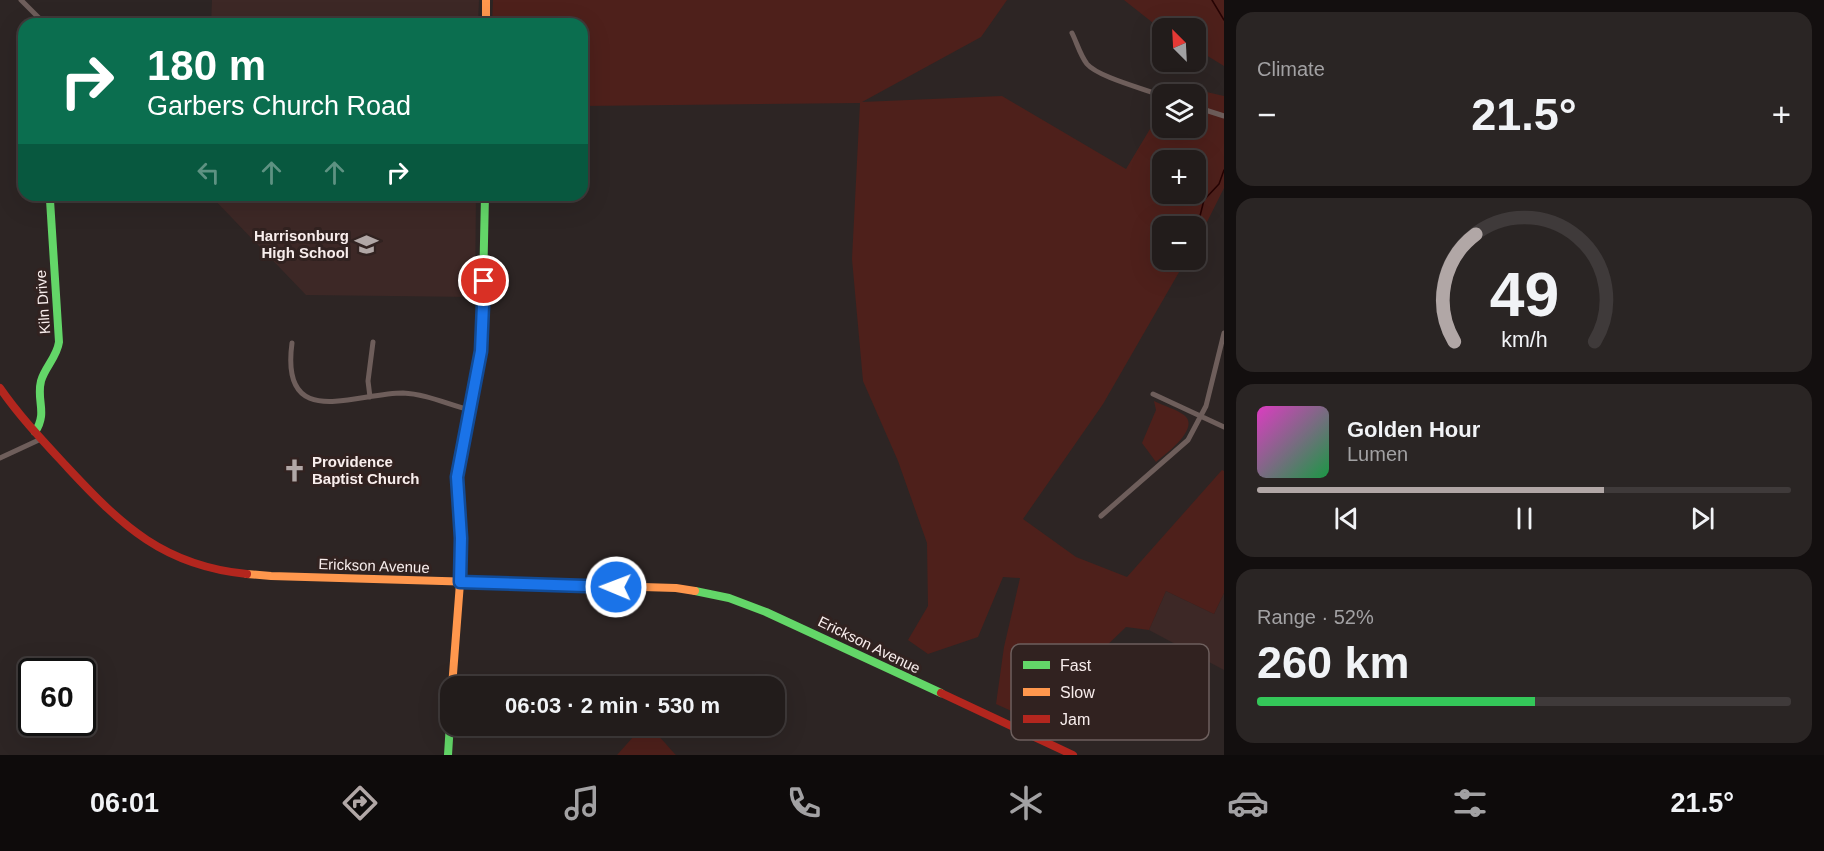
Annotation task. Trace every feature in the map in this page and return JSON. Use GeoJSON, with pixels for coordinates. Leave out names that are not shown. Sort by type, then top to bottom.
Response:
{"type":"FeatureCollection","features":[{"type":"Feature","properties":{"kind":"main road"},"geometry":{"type":"LineString","coordinates":[[486,0],[486,18]]}},
{"type":"Feature","properties":{"kind":"main road","name":"Kiln Drive"},"geometry":{"type":"LineString","coordinates":[[35,432],[41,424],[44,413],[41,394],[42,380],[57,353],[59,342],[50,201]]}},
{"type":"Feature","properties":{"kind":"main road"},"geometry":{"type":"LineString","coordinates":[[453,676],[461,538],[456,483],[482,334],[485,201]]}},
{"type":"Feature","properties":{"kind":"main road","name":"Erickson Avenue"},"geometry":{"type":"LineString","coordinates":[[0,388],[41,439],[120,523],[156,547],[198,565],[248,574],[676,588],[709,592],[735,599],[779,617],[1011,726]]}},
{"type":"Feature","properties":{"kind":"main road"},"geometry":{"type":"LineString","coordinates":[[448,755],[449,736]]}},
{"type":"Feature","properties":{"kind":"main road","name":"Erickson Avenue"},"geometry":{"type":"LineString","coordinates":[[1040,740],[1073,755]]}},
{"type":"Feature","properties":{"kind":"street"},"geometry":{"type":"LineString","coordinates":[[21,0],[39,18]]}},
{"type":"Feature","properties":{"kind":"street"},"geometry":{"type":"LineString","coordinates":[[1072,33],[1082,56],[1091,69],[1152,92]]}},
{"type":"Feature","properties":{"kind":"street"},"geometry":{"type":"LineString","coordinates":[[1206,110],[1224,116]]}},
{"type":"Feature","properties":{"kind":"street"},"geometry":{"type":"LineString","coordinates":[[1101,516],[1183,445],[1201,417],[1210,395],[1224,333]]}},
{"type":"Feature","properties":{"kind":"street"},"geometry":{"type":"LineString","coordinates":[[370,397],[368,381],[373,342]]}},
{"type":"Feature","properties":{"kind":"street"},"geometry":{"type":"LineString","coordinates":[[292,343],[290,360],[292,376],[299,388],[316,400],[331,403],[392,394],[414,394],[470,410]]}},
{"type":"Feature","properties":{"kind":"street"},"geometry":{"type":"LineString","coordinates":[[1153,394],[1224,427]]}},
{"type":"Feature","properties":{"kind":"street"},"geometry":{"type":"LineString","coordinates":[[0,458],[41,439]]}},
{"type":"Feature","properties":{"kind":"shaded area"},"geometry":{"type":"Polygon","coordinates":[[[212,0],[479,0],[478,18],[211,18],[212,0]]]}},
{"type":"Feature","properties":{"kind":"shaded area"},"geometry":{"type":"Polygon","coordinates":[[[493,0],[1007,0],[981,37],[862,102],[1002,96],[1126,169],[1152,126],[1152,138],[1206,138],[1206,92],[1224,96],[1224,188],[1206,224],[1206,216],[1152,216],[1152,270],[1180,270],[1103,404],[1023,519],[1076,557],[1127,577],[1222,470],[1224,471],[1224,593],[1214,614],[1166,591],[1149,630],[1126,627],[1108,644],[1011,644],[1011,711],[996,704],[1004,647],[1020,578],[1003,577],[978,637],[928,654],[908,640],[928,606],[927,543],[898,461],[863,381],[852,259],[860,103],[588,106],[588,18],[492,18],[493,0]]]}},
{"type":"Feature","properties":{"kind":"shaded area"},"geometry":{"type":"Polygon","coordinates":[[[1124,0],[1224,0],[1224,66],[1206,55],[1206,18],[1152,18],[1152,22],[1124,0]]]}},
{"type":"Feature","properties":{"kind":"shaded area","name":"Harrisonburg High School"},"geometry":{"type":"Polygon","coordinates":[[[216,201],[476,201],[475,297],[306,295],[216,201]]]}},
{"type":"Feature","properties":{"kind":"shaded area"},"geometry":{"type":"Polygon","coordinates":[[[1154,401],[1181,413],[1188,420],[1188,427],[1180,440],[1156,462],[1142,443],[1156,410],[1154,401]]]}},
{"type":"Feature","properties":{"kind":"shaded area"},"geometry":{"type":"Polygon","coordinates":[[[1166,591],[1214,614],[1224,593],[1224,670],[1209,662],[1209,644],[1175,644],[1149,630],[1166,591]]]}},
{"type":"Feature","properties":{"kind":"shaded area"},"geometry":{"type":"Polygon","coordinates":[[[634,736],[658,736],[676,755],[617,755],[634,736]]]}},
{"type":"Feature","properties":{"kind":"waterway"},"geometry":{"type":"LineString","coordinates":[[1212,0],[1224,20]]}},
{"type":"Feature","properties":{"kind":"waterway"},"geometry":{"type":"LineString","coordinates":[[1200,216],[1204,200],[1219,184],[1224,170]]}},
{"type":"Feature","properties":{"kind":"traffic: fast"},"geometry":{"type":"LineString","coordinates":[[35,432],[41,418],[41,381],[59,342],[50,201]]}},
{"type":"Feature","properties":{"kind":"traffic: fast"},"geometry":{"type":"LineString","coordinates":[[469,414],[482,335],[485,201]]}},
{"type":"Feature","properties":{"kind":"traffic: fast"},"geometry":{"type":"LineString","coordinates":[[695,591],[729,598],[766,612],[941,693]]}},
{"type":"Feature","properties":{"kind":"traffic: fast"},"geometry":{"type":"LineString","coordinates":[[448,755],[449,736]]}},
{"type":"Feature","properties":{"kind":"traffic: slow"},"geometry":{"type":"LineString","coordinates":[[486,0],[486,18]]}},
{"type":"Feature","properties":{"kind":"traffic: slow"},"geometry":{"type":"LineString","coordinates":[[453,676],[461,570],[457,477],[469,414]]}},
{"type":"Feature","properties":{"kind":"traffic: slow"},"geometry":{"type":"LineString","coordinates":[[247,574],[676,588],[695,591]]}},
{"type":"Feature","properties":{"kind":"traffic: jam"},"geometry":{"type":"LineString","coordinates":[[0,388],[50,449],[126,525],[168,552],[192,562],[218,570],[247,574]]}},
{"type":"Feature","properties":{"kind":"traffic: jam"},"geometry":{"type":"LineString","coordinates":[[941,693],[1011,726]]}},
{"type":"Feature","properties":{"kind":"traffic: jam"},"geometry":{"type":"LineString","coordinates":[[1041,740],[1073,755]]}},
{"type":"Feature","properties":{"kind":"place","name":"Harrisonburg High School"},"geometry":{"type":"Point","coordinates":[367,245]}},
{"type":"Feature","properties":{"kind":"place","name":"Providence Baptist Church"},"geometry":{"type":"Point","coordinates":[294,471]}},
{"type":"Feature","properties":{"kind":"route"},"geometry":{"type":"LineString","coordinates":[[484,281],[481,351],[457,477],[461,538],[460,582],[616,587]]}}]}
